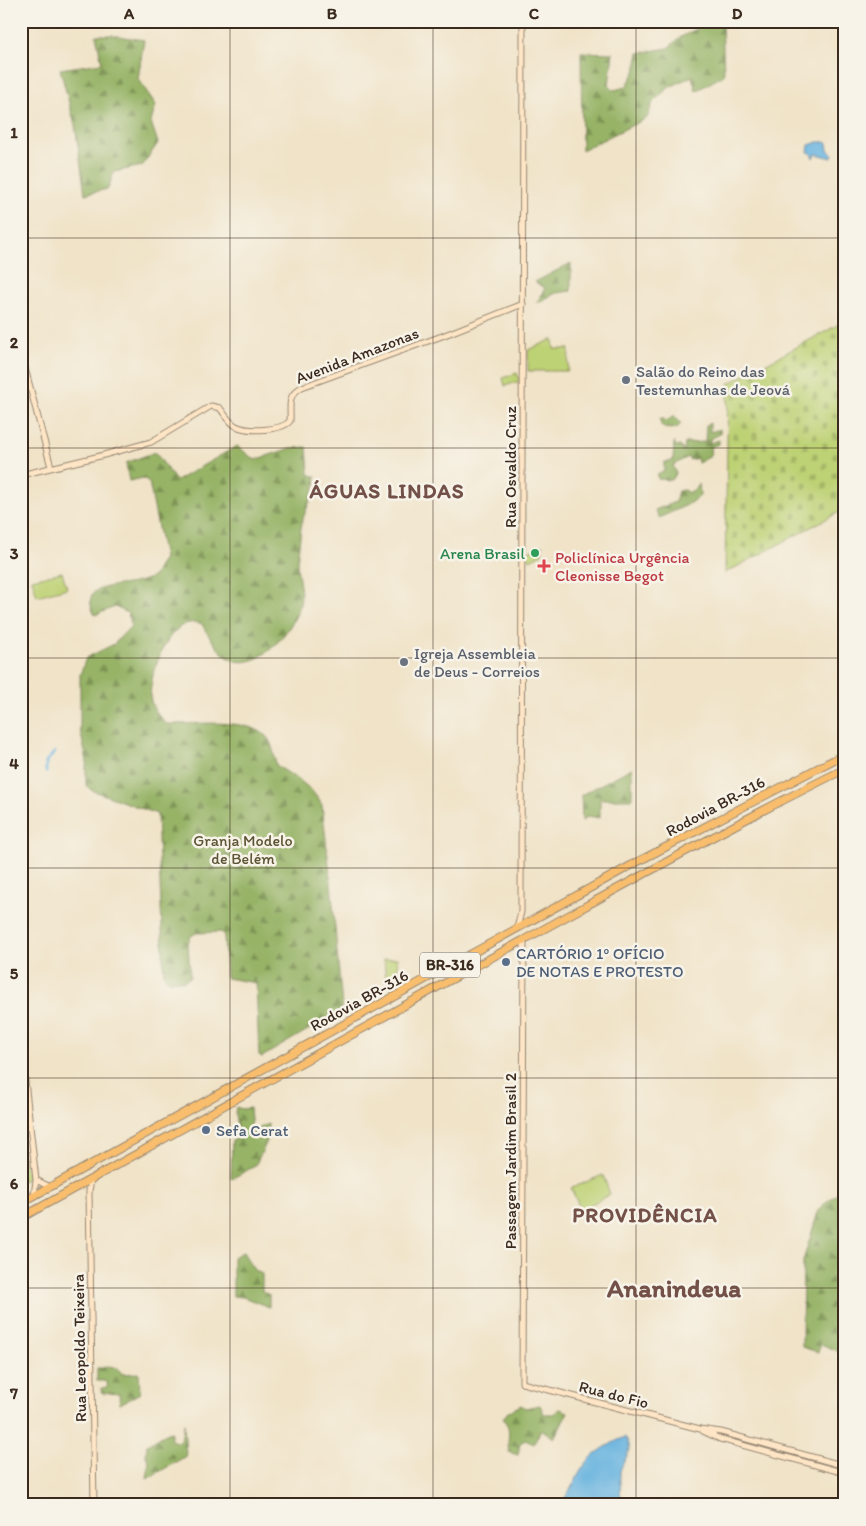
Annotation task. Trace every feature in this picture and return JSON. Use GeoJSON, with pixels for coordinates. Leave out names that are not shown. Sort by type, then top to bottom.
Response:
{"type":"FeatureCollection","features":[{"type":"Feature","properties":{"kind":"highway","name":"Rodovia BR-316"},"geometry":{"type":"LineString","coordinates":[[21,1203],[678,840],[845,754]]}},
{"type":"Feature","properties":{"kind":"highway","name":"Rodovia BR-316"},"geometry":{"type":"LineString","coordinates":[[168,1137],[237,1097],[692,847],[845,769]]}},
{"type":"Feature","properties":{"kind":"highway"},"geometry":{"type":"LineString","coordinates":[[412,987],[412,995],[418,998]]}},
{"type":"Feature","properties":{"kind":"highway"},"geometry":{"type":"LineString","coordinates":[[397,994],[401,1001],[399,1008]]}},
{"type":"Feature","properties":{"kind":"highway"},"geometry":{"type":"LineString","coordinates":[[163,1125],[163,1133],[168,1137]]}},
{"type":"Feature","properties":{"kind":"highway"},"geometry":{"type":"LineString","coordinates":[[153,1130],[159,1134],[161,1141]]}},
{"type":"Feature","properties":{"kind":"highway","name":"BR-316"},"geometry":{"type":"LineString","coordinates":[[21,1218],[168,1137]]}},
{"type":"Feature","properties":{"kind":"street","name":"Rua Osvaldo Cruz"},"geometry":{"type":"LineString","coordinates":[[517,928],[521,912],[523,21]]}},
{"type":"Feature","properties":{"kind":"street","name":"Avenida Amazonas"},"geometry":{"type":"LineString","coordinates":[[51,467],[150,442],[215,405],[220,408],[228,420],[242,428],[254,430],[284,426],[290,421],[290,398],[294,392],[302,387],[523,304]]}},
{"type":"Feature","properties":{"kind":"street"},"geometry":{"type":"LineString","coordinates":[[21,353],[51,467],[21,475]]}},
{"type":"Feature","properties":{"kind":"street"},"geometry":{"type":"LineString","coordinates":[[521,912],[524,918],[532,920]]}},
{"type":"Feature","properties":{"kind":"street","name":"Passagem Jardim Brasil 2"},"geometry":{"type":"LineString","coordinates":[[522,1383],[524,940]]}},
{"type":"Feature","properties":{"kind":"street"},"geometry":{"type":"LineString","coordinates":[[21,1044],[36,1180],[34,1196]]}},
{"type":"Feature","properties":{"kind":"street","name":"Rua Leopoldo Teixeira"},"geometry":{"type":"LineString","coordinates":[[92,1179],[89,1191],[94,1505]]}},
{"type":"Feature","properties":{"kind":"street"},"geometry":{"type":"LineString","coordinates":[[36,1180],[50,1187]]}},
{"type":"Feature","properties":{"kind":"street"},"geometry":{"type":"LineString","coordinates":[[82,1185],[89,1191]]}},
{"type":"Feature","properties":{"kind":"street","name":"Rua do Fio"},"geometry":{"type":"LineString","coordinates":[[522,1383],[700,1429],[721,1432],[845,1466]]}},
{"type":"Feature","properties":{"kind":"street","name":"Rua do Fio"},"geometry":{"type":"LineString","coordinates":[[700,1429],[720,1439],[845,1473]]}},
{"type":"Feature","properties":{"kind":"street"},"geometry":{"type":"LineString","coordinates":[[820,1466],[822,1460]]}},
{"type":"Feature","properties":{"kind":"street"},"geometry":{"type":"LineString","coordinates":[[826,1468],[828,1462]]}},
{"type":"Feature","properties":{"kind":"green space"},"geometry":{"type":"Polygon","coordinates":[[[712,21],[722,21],[724,75],[696,91],[692,76],[668,88],[653,102],[647,118],[582,150],[581,52],[613,53],[609,85],[614,90],[626,87],[635,72],[639,53],[668,48],[681,37],[712,21]]]}},
{"type":"Feature","properties":{"kind":"green space"},"geometry":{"type":"Polygon","coordinates":[[[96,35],[112,35],[144,40],[138,79],[156,105],[151,122],[158,143],[142,166],[114,172],[108,189],[85,194],[75,125],[60,69],[102,63],[96,35]]]}},
{"type":"Feature","properties":{"kind":"green space"},"geometry":{"type":"Polygon","coordinates":[[[571,263],[571,291],[556,293],[537,303],[545,288],[535,282],[571,263]]]}},
{"type":"Feature","properties":{"kind":"green space"},"geometry":{"type":"Polygon","coordinates":[[[845,321],[845,509],[725,573],[728,384],[845,321]]]}},
{"type":"Feature","properties":{"kind":"green space"},"geometry":{"type":"Polygon","coordinates":[[[553,339],[554,349],[569,349],[568,371],[528,371],[528,350],[553,339]]]}},
{"type":"Feature","properties":{"kind":"green space"},"geometry":{"type":"Polygon","coordinates":[[[517,373],[520,381],[505,386],[503,378],[517,373]]]}},
{"type":"Feature","properties":{"kind":"green space"},"geometry":{"type":"Polygon","coordinates":[[[675,416],[681,424],[677,428],[669,429],[668,426],[666,429],[661,425],[660,419],[666,421],[675,416]]]}},
{"type":"Feature","properties":{"kind":"green space"},"geometry":{"type":"Polygon","coordinates":[[[710,423],[710,432],[720,429],[720,434],[710,439],[710,443],[719,440],[719,444],[710,447],[711,456],[698,463],[697,458],[690,460],[688,457],[673,465],[676,474],[672,480],[658,479],[657,475],[664,471],[664,462],[673,461],[674,442],[684,452],[685,443],[705,442],[706,425],[710,423]]]}},
{"type":"Feature","properties":{"kind":"green space","name":"Granja Modelo de Belém"},"geometry":{"type":"Polygon","coordinates":[[[237,446],[255,460],[291,448],[307,447],[309,474],[316,477],[314,491],[301,528],[297,562],[301,591],[299,608],[290,627],[274,646],[254,660],[243,662],[233,660],[223,654],[201,623],[190,623],[180,627],[165,644],[155,668],[150,692],[153,707],[166,724],[219,723],[246,726],[257,730],[266,736],[270,742],[276,765],[307,787],[322,805],[342,1007],[340,1011],[262,1057],[259,1055],[256,983],[226,978],[224,935],[220,932],[196,933],[190,937],[188,944],[190,977],[184,981],[167,980],[164,975],[157,814],[91,790],[86,785],[87,761],[80,730],[80,675],[86,658],[114,644],[131,626],[128,613],[115,607],[95,615],[91,606],[91,596],[100,589],[140,582],[153,577],[164,558],[149,482],[143,478],[129,481],[126,463],[155,452],[176,481],[237,446]]]}},
{"type":"Feature","properties":{"kind":"green space"},"geometry":{"type":"Polygon","coordinates":[[[699,483],[700,496],[687,505],[659,518],[655,510],[675,502],[678,491],[685,490],[687,493],[694,490],[699,483]]]}},
{"type":"Feature","properties":{"kind":"green space","name":"Arena Brasil"},"geometry":{"type":"Polygon","coordinates":[[[543,545],[542,554],[530,560],[526,552],[543,545]]]}},
{"type":"Feature","properties":{"kind":"green space"},"geometry":{"type":"Polygon","coordinates":[[[62,572],[67,588],[37,596],[32,579],[62,572]]]}},
{"type":"Feature","properties":{"kind":"green space"},"geometry":{"type":"Polygon","coordinates":[[[632,768],[632,799],[600,799],[600,818],[588,816],[582,821],[581,795],[632,768]]]}},
{"type":"Feature","properties":{"kind":"green space"},"geometry":{"type":"Polygon","coordinates":[[[845,939],[845,980],[842,980],[842,941],[845,939]]]}},
{"type":"Feature","properties":{"kind":"green space"},"geometry":{"type":"Polygon","coordinates":[[[397,958],[399,980],[386,981],[384,959],[397,958]]]}},
{"type":"Feature","properties":{"kind":"green space"},"geometry":{"type":"Polygon","coordinates":[[[236,1107],[242,1109],[250,1108],[252,1132],[268,1124],[267,1141],[255,1166],[231,1179],[232,1140],[239,1138],[235,1115],[236,1107]]]}},
{"type":"Feature","properties":{"kind":"green space"},"geometry":{"type":"Polygon","coordinates":[[[21,1153],[29,1179],[21,1181],[21,1153]]]}},
{"type":"Feature","properties":{"kind":"green space"},"geometry":{"type":"Polygon","coordinates":[[[603,1175],[610,1194],[581,1210],[571,1188],[603,1175]]]}},
{"type":"Feature","properties":{"kind":"green space"},"geometry":{"type":"Polygon","coordinates":[[[845,1188],[845,1353],[821,1344],[818,1352],[802,1347],[803,1261],[818,1212],[826,1202],[845,1188]]]}},
{"type":"Feature","properties":{"kind":"green space"},"geometry":{"type":"Polygon","coordinates":[[[21,1236],[25,1275],[24,1320],[27,1329],[27,1353],[26,1386],[21,1394],[21,1236]]]}},
{"type":"Feature","properties":{"kind":"green space"},"geometry":{"type":"Polygon","coordinates":[[[243,1252],[254,1270],[262,1274],[262,1291],[269,1295],[269,1307],[243,1297],[233,1296],[233,1257],[243,1252]]]}},
{"type":"Feature","properties":{"kind":"green space"},"geometry":{"type":"Polygon","coordinates":[[[108,1366],[118,1369],[122,1374],[139,1373],[140,1393],[120,1404],[119,1394],[101,1393],[102,1388],[107,1387],[108,1384],[104,1381],[97,1381],[97,1368],[108,1366]]]}},
{"type":"Feature","properties":{"kind":"green space"},"geometry":{"type":"Polygon","coordinates":[[[521,1405],[525,1408],[540,1405],[544,1414],[553,1414],[560,1409],[568,1412],[554,1438],[541,1429],[534,1444],[525,1440],[520,1443],[518,1455],[509,1452],[509,1431],[503,1418],[508,1412],[521,1405]]]}},
{"type":"Feature","properties":{"kind":"green space"},"geometry":{"type":"Polygon","coordinates":[[[184,1423],[186,1456],[147,1479],[149,1462],[146,1456],[147,1445],[172,1432],[170,1439],[175,1442],[181,1441],[184,1423]]]}},
{"type":"Feature","properties":{"kind":"water"},"geometry":{"type":"Polygon","coordinates":[[[827,142],[828,150],[833,154],[832,158],[816,154],[813,158],[811,153],[808,152],[809,145],[827,142]]]}},
{"type":"Feature","properties":{"kind":"water"},"geometry":{"type":"Polygon","coordinates":[[[625,1437],[628,1442],[629,1451],[620,1472],[620,1505],[559,1505],[588,1461],[605,1447],[625,1437]]]}},
{"type":"Feature","properties":{"kind":"waterway"},"geometry":{"type":"LineString","coordinates":[[46,772],[46,762],[55,752]]}},
{"type":"Feature","properties":{"kind":"place","name":"Salão do Reino das Testemunhas de Jeová"},"geometry":{"type":"Point","coordinates":[626,380]}},
{"type":"Feature","properties":{"kind":"place","name":"Arena Brasil"},"geometry":{"type":"Point","coordinates":[535,553]}},
{"type":"Feature","properties":{"kind":"place","name":"Policlínica Urgência Cleonisse Begot"},"geometry":{"type":"Point","coordinates":[544,566]}},
{"type":"Feature","properties":{"kind":"place","name":"Igreja Assembleia de Deus - Correios"},"geometry":{"type":"Point","coordinates":[404,662]}},
{"type":"Feature","properties":{"kind":"place","name":"CARTÓRIO 1º OFÍCIO DE NOTAS E PROTESTO"},"geometry":{"type":"Point","coordinates":[506,962]}},
{"type":"Feature","properties":{"kind":"place","name":"Sefa Cerat"},"geometry":{"type":"Point","coordinates":[206,1130]}},
{"type":"Feature","properties":{"kind":"district","name":"ÁGUAS LINDAS"},"geometry":{"type":"Point","coordinates":[387,491]}},
{"type":"Feature","properties":{"kind":"district","name":"PROVIDÊNCIA"},"geometry":{"type":"Point","coordinates":[645,1215]}},
{"type":"Feature","properties":{"kind":"district","name":"Ananindeua"},"geometry":{"type":"Point","coordinates":[674,1288]}}]}
